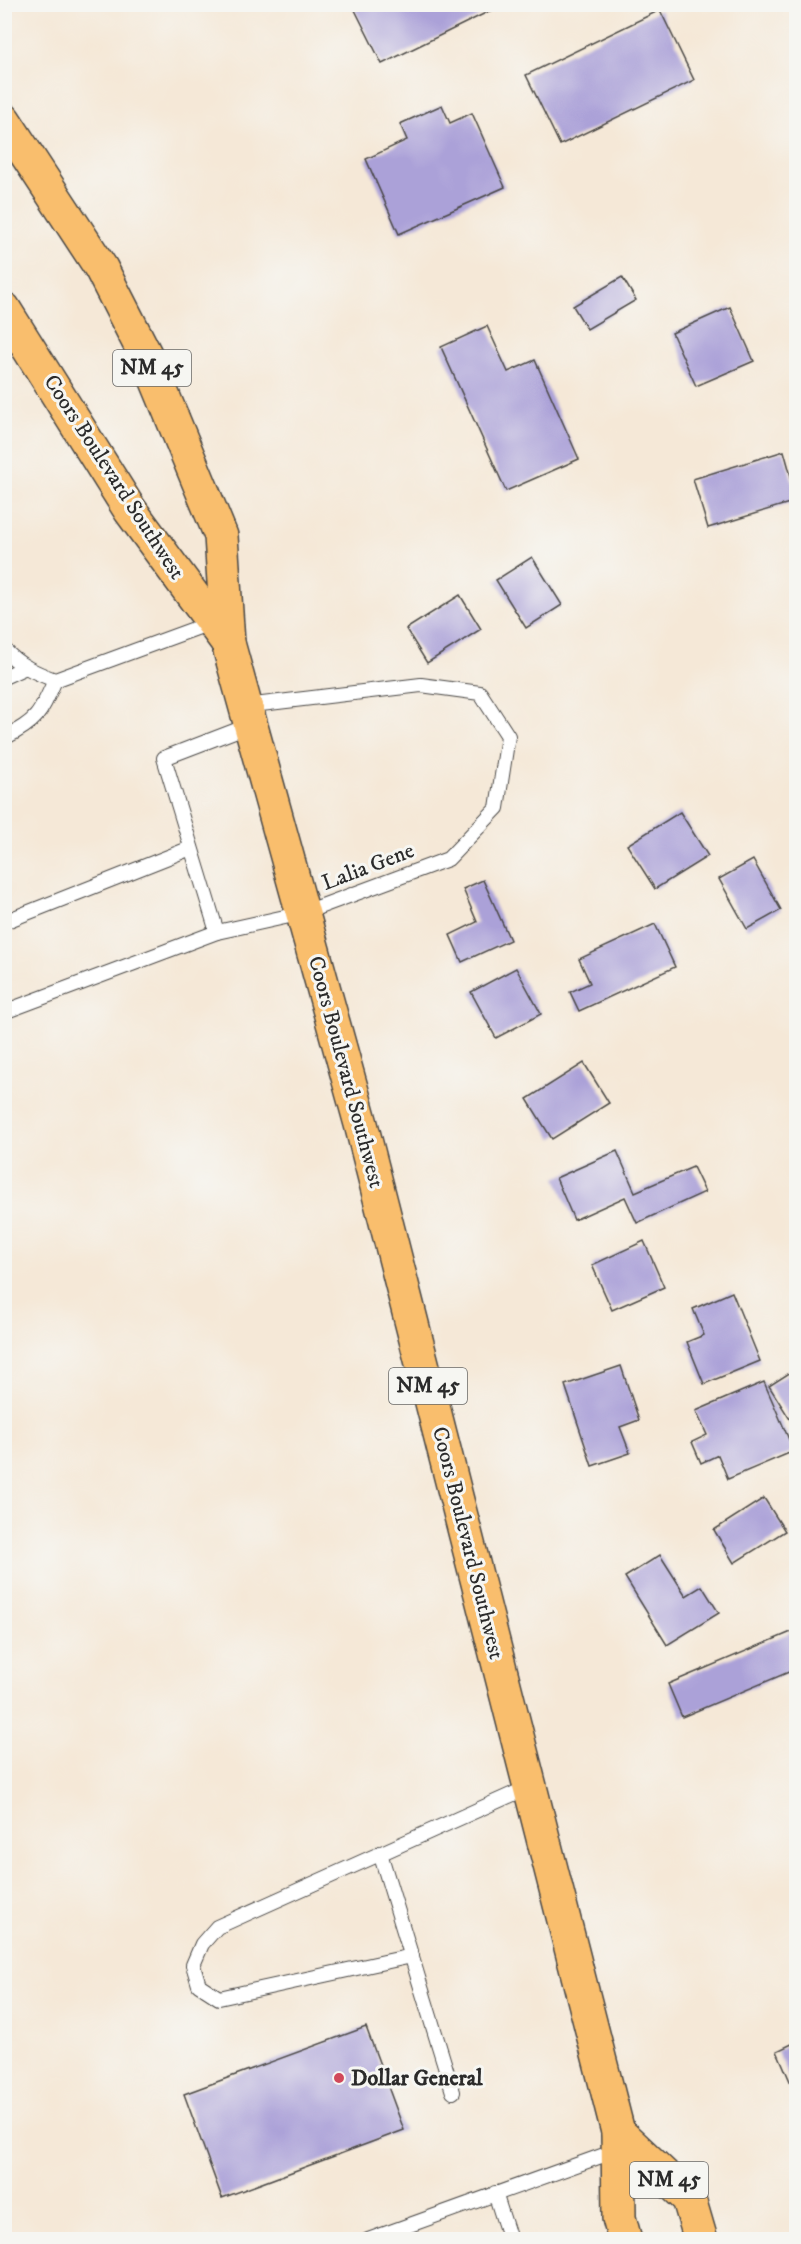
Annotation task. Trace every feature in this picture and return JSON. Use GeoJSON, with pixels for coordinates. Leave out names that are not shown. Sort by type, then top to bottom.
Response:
{"type":"FeatureCollection","features":[{"type":"Feature","properties":{"kind":"main road","name":"Coors Boulevard Southwest"},"geometry":{"type":"LineString","coordinates":[[4,120],[101,268],[150,364],[221,536],[220,633]]}},
{"type":"Feature","properties":{"kind":"main road","name":"Coors Boulevard Southwest"},"geometry":{"type":"LineString","coordinates":[[4,309],[20,343],[130,510],[220,633],[248,716],[361,1124],[531,1786],[618,2141],[619,2217],[625,2240]]}},
{"type":"Feature","properties":{"kind":"main road","name":"NM 45"},"geometry":{"type":"LineString","coordinates":[[618,2141],[689,2199],[701,2240]]}},
{"type":"Feature","properties":{"kind":"lane"},"geometry":{"type":"LineString","coordinates":[[4,649],[12,658],[26,667],[55,680],[220,633]]}},
{"type":"Feature","properties":{"kind":"lane"},"geometry":{"type":"LineString","coordinates":[[4,677],[26,667]]}},
{"type":"Feature","properties":{"kind":"lane"},"geometry":{"type":"LineString","coordinates":[[4,738],[21,729],[40,714],[55,680]]}},
{"type":"Feature","properties":{"kind":"lane","name":"Lalia Gene"},"geometry":{"type":"LineString","coordinates":[[4,1012],[218,932],[303,914],[448,859],[497,808],[508,736],[480,693],[421,685],[248,716]]}},
{"type":"Feature","properties":{"kind":"lane"},"geometry":{"type":"LineString","coordinates":[[218,932],[164,758],[200,746],[248,716]]}},
{"type":"Feature","properties":{"kind":"lane"},"geometry":{"type":"LineString","coordinates":[[4,922],[191,848]]}},
{"type":"Feature","properties":{"kind":"lane"},"geometry":{"type":"LineString","coordinates":[[412,1956],[219,1998],[199,1985],[193,1965],[202,1944],[217,1927],[531,1786]]}},
{"type":"Feature","properties":{"kind":"lane"},"geometry":{"type":"LineString","coordinates":[[380,1853],[453,2092]]}},
{"type":"Feature","properties":{"kind":"lane"},"geometry":{"type":"LineString","coordinates":[[368,2240],[495,2193],[618,2141]]}},
{"type":"Feature","properties":{"kind":"lane"},"geometry":{"type":"LineString","coordinates":[[495,2193],[510,2240]]}},
{"type":"Feature","properties":{"kind":"building"},"geometry":{"type":"Polygon","coordinates":[[[355,4],[504,4],[382,64],[353,6],[355,4]]]}},
{"type":"Feature","properties":{"kind":"building"},"geometry":{"type":"Polygon","coordinates":[[[660,10],[694,80],[560,145],[526,75],[660,10]]]}},
{"type":"Feature","properties":{"kind":"building"},"geometry":{"type":"Polygon","coordinates":[[[442,105],[450,123],[472,113],[505,187],[399,234],[366,159],[407,140],[400,124],[442,105]]]}},
{"type":"Feature","properties":{"kind":"building"},"geometry":{"type":"Polygon","coordinates":[[[622,277],[636,300],[587,329],[573,306],[622,277]]]}},
{"type":"Feature","properties":{"kind":"building"},"geometry":{"type":"Polygon","coordinates":[[[730,307],[754,361],[696,386],[672,333],[730,307]]]}},
{"type":"Feature","properties":{"kind":"building"},"geometry":{"type":"Polygon","coordinates":[[[487,326],[508,372],[535,360],[579,459],[506,491],[441,347],[487,326]]]}},
{"type":"Feature","properties":{"kind":"building"},"geometry":{"type":"Polygon","coordinates":[[[784,451],[796,501],[708,528],[693,479],[784,451]]]}},
{"type":"Feature","properties":{"kind":"building"},"geometry":{"type":"Polygon","coordinates":[[[532,557],[562,605],[526,628],[496,580],[532,557]]]}},
{"type":"Feature","properties":{"kind":"building"},"geometry":{"type":"Polygon","coordinates":[[[460,595],[481,629],[427,663],[406,629],[460,595]]]}},
{"type":"Feature","properties":{"kind":"building"},"geometry":{"type":"Polygon","coordinates":[[[680,812],[708,856],[655,889],[627,845],[680,812]]]}},
{"type":"Feature","properties":{"kind":"building"},"geometry":{"type":"Polygon","coordinates":[[[753,860],[781,910],[747,929],[719,879],[753,860]]]}},
{"type":"Feature","properties":{"kind":"building"},"geometry":{"type":"Polygon","coordinates":[[[483,880],[510,940],[462,962],[450,935],[477,922],[463,889],[483,880]]]}},
{"type":"Feature","properties":{"kind":"building"},"geometry":{"type":"Polygon","coordinates":[[[655,924],[675,967],[579,1011],[570,992],[590,983],[579,959],[655,924]]]}},
{"type":"Feature","properties":{"kind":"building"},"geometry":{"type":"Polygon","coordinates":[[[516,968],[541,1014],[496,1038],[471,992],[516,968]]]}},
{"type":"Feature","properties":{"kind":"building"},"geometry":{"type":"Polygon","coordinates":[[[584,1063],[609,1103],[552,1139],[527,1099],[584,1063]]]}},
{"type":"Feature","properties":{"kind":"building"},"geometry":{"type":"Polygon","coordinates":[[[617,1151],[635,1192],[693,1167],[705,1192],[637,1223],[625,1197],[574,1220],[556,1178],[617,1151]]]}},
{"type":"Feature","properties":{"kind":"building"},"geometry":{"type":"Polygon","coordinates":[[[644,1241],[664,1287],[612,1310],[592,1265],[644,1241]]]}},
{"type":"Feature","properties":{"kind":"building"},"geometry":{"type":"Polygon","coordinates":[[[732,1292],[760,1361],[704,1384],[687,1342],[704,1335],[693,1309],[732,1292]]]}},
{"type":"Feature","properties":{"kind":"building"},"geometry":{"type":"Polygon","coordinates":[[[621,1366],[639,1420],[620,1427],[630,1453],[592,1466],[565,1385],[621,1366]]]}},
{"type":"Feature","properties":{"kind":"building"},"geometry":{"type":"Polygon","coordinates":[[[794,1370],[796,1374],[796,1429],[769,1386],[794,1370]]]}},
{"type":"Feature","properties":{"kind":"building"},"geometry":{"type":"Polygon","coordinates":[[[764,1382],[794,1451],[728,1479],[718,1455],[701,1463],[692,1442],[707,1435],[696,1411],[764,1382]]]}},
{"type":"Feature","properties":{"kind":"building"},"geometry":{"type":"Polygon","coordinates":[[[764,1498],[785,1531],[734,1563],[714,1530],[764,1498]]]}},
{"type":"Feature","properties":{"kind":"building"},"geometry":{"type":"Polygon","coordinates":[[[660,1555],[686,1596],[702,1586],[719,1613],[667,1645],[625,1577],[660,1555]]]}},
{"type":"Feature","properties":{"kind":"building"},"geometry":{"type":"Polygon","coordinates":[[[796,1630],[796,1669],[682,1717],[668,1684],[796,1630]]]}},
{"type":"Feature","properties":{"kind":"building"},"geometry":{"type":"Polygon","coordinates":[[[366,2027],[404,2130],[222,2198],[184,2094],[366,2027]]]}},
{"type":"Feature","properties":{"kind":"building"},"geometry":{"type":"Polygon","coordinates":[[[796,2042],[796,2095],[777,2051],[796,2042]]]}},
{"type":"Feature","properties":{"kind":"place","name":"Dollar General"},"geometry":{"type":"Point","coordinates":[339,2078]}}]}
